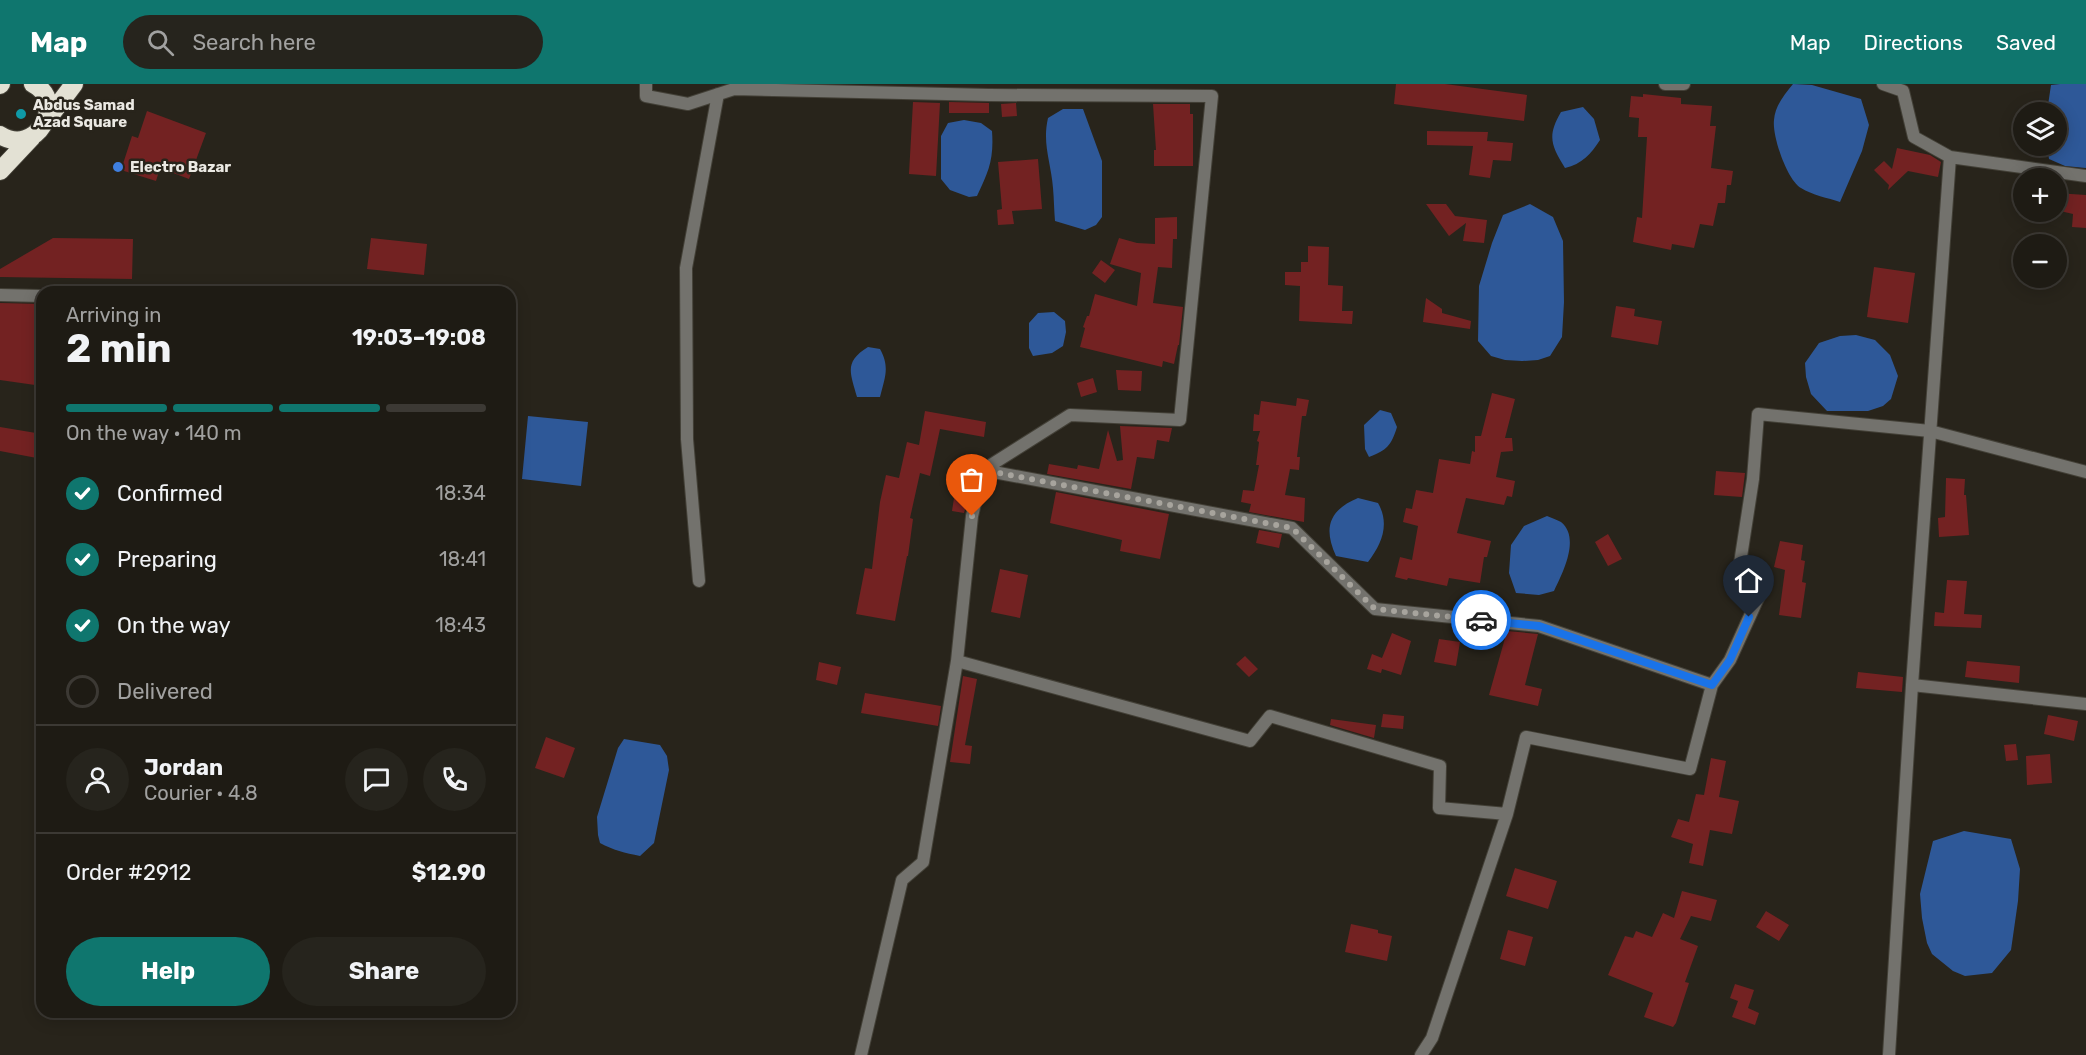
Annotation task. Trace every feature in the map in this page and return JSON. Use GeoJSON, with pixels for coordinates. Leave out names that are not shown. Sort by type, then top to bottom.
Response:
{"type":"FeatureCollection","features":[{"type":"Feature","properties":{"kind":"highway"},"geometry":{"type":"LineString","coordinates":[[33,84],[44,94],[48,113],[45,123]]}},
{"type":"Feature","properties":{"kind":"highway"},"geometry":{"type":"LineString","coordinates":[[0,171],[39,131],[74,84]]}},
{"type":"Feature","properties":{"kind":"highway"},"geometry":{"type":"LineString","coordinates":[[0,135],[13,140],[32,137]]}},
{"type":"Feature","properties":{"kind":"street"},"geometry":{"type":"LineString","coordinates":[[646,84],[646,96],[688,104],[734,89],[990,89],[1212,96],[1180,420],[1070,415],[983,470],[972,516],[957,661],[923,862],[902,880],[861,1055]]}},
{"type":"Feature","properties":{"kind":"street"},"geometry":{"type":"LineString","coordinates":[[1665,84],[1684,84]]}},
{"type":"Feature","properties":{"kind":"street"},"geometry":{"type":"LineString","coordinates":[[1883,84],[1903,91],[1914,137],[1950,156],[2086,176]]}},
{"type":"Feature","properties":{"kind":"street"},"geometry":{"type":"LineString","coordinates":[[699,581],[687,439],[686,268],[717,94]]}},
{"type":"Feature","properties":{"kind":"street"},"geometry":{"type":"LineString","coordinates":[[1889,1055],[1912,685],[1950,156]]}},
{"type":"Feature","properties":{"kind":"street"},"geometry":{"type":"LineString","coordinates":[[0,295],[36,296]]}},
{"type":"Feature","properties":{"kind":"street"},"geometry":{"type":"LineString","coordinates":[[1421,1055],[1432,1038],[1508,814],[1526,737],[1690,768],[1712,685],[1730,660],[1759,596],[1737,590],[1753,479],[1758,414],[1930,430],[2086,472]]}},
{"type":"Feature","properties":{"kind":"street"},"geometry":{"type":"LineString","coordinates":[[983,470],[1292,528],[1375,609],[1539,626],[1712,685]]}},
{"type":"Feature","properties":{"kind":"street"},"geometry":{"type":"LineString","coordinates":[[957,661],[1251,741],[1270,716],[1440,766],[1439,808],[1508,814]]}},
{"type":"Feature","properties":{"kind":"street"},"geometry":{"type":"LineString","coordinates":[[1912,685],[2086,704]]}},
{"type":"Feature","properties":{"kind":"water"},"geometry":{"type":"Polygon","coordinates":[[[1793,84],[1812,85],[1861,99],[1869,125],[1862,151],[1840,202],[1801,188],[1791,176],[1782,157],[1775,136],[1775,115],[1781,101],[1793,84]]]}},
{"type":"Feature","properties":{"kind":"water"},"geometry":{"type":"Polygon","coordinates":[[[2086,84],[2086,168],[2065,166],[2049,159],[2049,156],[2067,156],[2067,102],[2048,102],[2051,85],[2086,84]]]}},
{"type":"Feature","properties":{"kind":"water"},"geometry":{"type":"Polygon","coordinates":[[[1583,107],[1594,119],[1600,140],[1586,158],[1565,168],[1556,153],[1552,134],[1561,112],[1583,107]]]}},
{"type":"Feature","properties":{"kind":"water"},"geometry":{"type":"Polygon","coordinates":[[[1063,109],[1083,109],[1102,161],[1102,217],[1096,225],[1085,230],[1055,221],[1046,127],[1048,118],[1063,109]]]}},
{"type":"Feature","properties":{"kind":"water"},"geometry":{"type":"Polygon","coordinates":[[[964,120],[981,123],[992,131],[988,172],[977,196],[969,197],[950,190],[941,179],[941,136],[948,123],[964,120]]]}},
{"type":"Feature","properties":{"kind":"water"},"geometry":{"type":"Polygon","coordinates":[[[1530,204],[1553,217],[1563,241],[1562,337],[1550,356],[1538,360],[1505,360],[1491,356],[1478,341],[1479,286],[1503,215],[1530,204]]]}},
{"type":"Feature","properties":{"kind":"water"},"geometry":{"type":"Polygon","coordinates":[[[1054,312],[1065,321],[1066,332],[1063,346],[1052,353],[1033,356],[1029,348],[1029,323],[1038,313],[1054,312]]]}},
{"type":"Feature","properties":{"kind":"water"},"geometry":{"type":"Polygon","coordinates":[[[1856,335],[1875,340],[1890,355],[1898,376],[1891,399],[1883,406],[1868,411],[1827,411],[1811,394],[1805,363],[1819,343],[1840,336],[1856,335]]]}},
{"type":"Feature","properties":{"kind":"water"},"geometry":{"type":"Polygon","coordinates":[[[868,347],[880,349],[885,361],[886,372],[880,397],[857,397],[852,381],[852,363],[860,352],[868,347]]]}},
{"type":"Feature","properties":{"kind":"water"},"geometry":{"type":"Polygon","coordinates":[[[1380,410],[1391,413],[1397,427],[1388,446],[1369,457],[1365,449],[1364,425],[1380,410]]]}},
{"type":"Feature","properties":{"kind":"water"},"geometry":{"type":"Polygon","coordinates":[[[528,416],[588,422],[581,486],[522,479],[528,416]]]}},
{"type":"Feature","properties":{"kind":"water"},"geometry":{"type":"Polygon","coordinates":[[[1358,498],[1378,503],[1382,511],[1383,534],[1368,562],[1336,556],[1330,537],[1331,521],[1335,514],[1340,508],[1358,498]]]}},
{"type":"Feature","properties":{"kind":"water"},"geometry":{"type":"Polygon","coordinates":[[[1547,516],[1561,522],[1567,529],[1569,537],[1568,556],[1561,575],[1554,591],[1539,595],[1516,593],[1509,573],[1511,545],[1524,526],[1547,516]]]}},
{"type":"Feature","properties":{"kind":"water"},"geometry":{"type":"Polygon","coordinates":[[[624,739],[660,745],[667,756],[669,770],[654,843],[640,856],[600,843],[598,835],[597,817],[618,748],[624,739]]]}},
{"type":"Feature","properties":{"kind":"water"},"geometry":{"type":"Polygon","coordinates":[[[1964,831],[2011,839],[2020,869],[2011,950],[1992,973],[1965,976],[1953,971],[1932,954],[1927,943],[1922,918],[1920,894],[1933,841],[1964,831]]]}},
{"type":"Feature","properties":{"kind":"building"},"geometry":{"type":"Polygon","coordinates":[[[1396,84],[1445,84],[1527,95],[1524,121],[1394,104],[1396,84]]]}},
{"type":"Feature","properties":{"kind":"building"},"geometry":{"type":"Polygon","coordinates":[[[1643,94],[1681,98],[1681,104],[1712,106],[1710,126],[1716,126],[1711,168],[1733,171],[1731,185],[1727,185],[1725,203],[1718,203],[1713,226],[1700,224],[1694,248],[1672,244],[1671,250],[1633,242],[1637,217],[1642,218],[1647,137],[1638,137],[1639,118],[1629,117],[1631,96],[1643,97],[1643,94]]]}},
{"type":"Feature","properties":{"kind":"building"},"geometry":{"type":"Polygon","coordinates":[[[913,102],[940,103],[936,176],[909,174],[913,102]]]}},
{"type":"Feature","properties":{"kind":"building"},"geometry":{"type":"Polygon","coordinates":[[[949,102],[989,103],[989,113],[949,113],[949,102]]]}},
{"type":"Feature","properties":{"kind":"building"},"geometry":{"type":"Polygon","coordinates":[[[1016,103],[1017,116],[1002,117],[1001,104],[1016,103]]]}},
{"type":"Feature","properties":{"kind":"building"},"geometry":{"type":"Polygon","coordinates":[[[1153,104],[1190,104],[1190,114],[1193,114],[1193,166],[1154,166],[1154,150],[1156,150],[1153,104]]]}},
{"type":"Feature","properties":{"kind":"building"},"geometry":{"type":"Polygon","coordinates":[[[147,111],[206,133],[189,179],[160,168],[156,181],[121,170],[132,136],[138,138],[147,111]]]}},
{"type":"Feature","properties":{"kind":"building"},"geometry":{"type":"Polygon","coordinates":[[[1427,131],[1488,132],[1487,141],[1513,143],[1511,161],[1493,160],[1490,178],[1469,175],[1473,146],[1427,145],[1427,131]]]}},
{"type":"Feature","properties":{"kind":"building"},"geometry":{"type":"Polygon","coordinates":[[[1897,148],[1930,155],[1941,162],[1938,177],[1908,171],[1888,190],[1889,185],[1874,170],[1884,161],[1892,169],[1897,148]]]}},
{"type":"Feature","properties":{"kind":"building"},"geometry":{"type":"Polygon","coordinates":[[[1038,159],[1042,209],[1012,211],[1014,224],[998,225],[997,210],[1002,209],[998,162],[1038,159]]]}},
{"type":"Feature","properties":{"kind":"building"},"geometry":{"type":"Polygon","coordinates":[[[2067,194],[2086,195],[2086,228],[2072,227],[2073,214],[2067,213],[2067,194]]]}},
{"type":"Feature","properties":{"kind":"building"},"geometry":{"type":"Polygon","coordinates":[[[1426,204],[1446,204],[1455,216],[1487,220],[1484,243],[1463,241],[1466,223],[1449,236],[1426,204]]]}},
{"type":"Feature","properties":{"kind":"building"},"geometry":{"type":"Polygon","coordinates":[[[1177,217],[1177,239],[1173,239],[1172,268],[1158,267],[1153,303],[1183,307],[1179,345],[1174,364],[1163,361],[1162,367],[1080,347],[1085,328],[1083,327],[1089,316],[1095,294],[1137,306],[1141,273],[1110,264],[1119,238],[1137,243],[1155,244],[1155,218],[1177,217]]]}},
{"type":"Feature","properties":{"kind":"building"},"geometry":{"type":"Polygon","coordinates":[[[53,238],[133,239],[132,279],[0,277],[0,269],[53,238]]]}},
{"type":"Feature","properties":{"kind":"building"},"geometry":{"type":"Polygon","coordinates":[[[371,238],[427,244],[424,275],[367,269],[371,238]]]}},
{"type":"Feature","properties":{"kind":"building"},"geometry":{"type":"Polygon","coordinates":[[[1308,246],[1329,247],[1328,285],[1343,286],[1342,311],[1353,311],[1352,324],[1299,321],[1300,286],[1285,285],[1285,272],[1301,272],[1301,262],[1308,262],[1308,246]]]}},
{"type":"Feature","properties":{"kind":"building"},"geometry":{"type":"Polygon","coordinates":[[[1101,260],[1115,270],[1105,283],[1092,273],[1101,260]]]}},
{"type":"Feature","properties":{"kind":"building"},"geometry":{"type":"Polygon","coordinates":[[[1874,267],[1915,273],[1908,323],[1867,317],[1874,267]]]}},
{"type":"Feature","properties":{"kind":"building"},"geometry":{"type":"Polygon","coordinates":[[[1426,298],[1442,309],[1442,313],[1471,321],[1470,329],[1423,322],[1426,298]]]}},
{"type":"Feature","properties":{"kind":"building"},"geometry":{"type":"Polygon","coordinates":[[[0,303],[36,304],[36,385],[0,380],[0,303]]]}},
{"type":"Feature","properties":{"kind":"building"},"geometry":{"type":"Polygon","coordinates":[[[1616,306],[1635,309],[1634,316],[1662,321],[1658,345],[1611,337],[1616,306]]]}},
{"type":"Feature","properties":{"kind":"building"},"geometry":{"type":"Polygon","coordinates":[[[1116,370],[1142,371],[1141,391],[1118,390],[1116,370]]]}},
{"type":"Feature","properties":{"kind":"building"},"geometry":{"type":"Polygon","coordinates":[[[1093,378],[1097,392],[1081,397],[1077,383],[1093,378]]]}},
{"type":"Feature","properties":{"kind":"building"},"geometry":{"type":"Polygon","coordinates":[[[1492,393],[1515,399],[1505,438],[1512,438],[1513,451],[1501,452],[1496,477],[1515,481],[1512,497],[1507,496],[1504,505],[1466,498],[1457,533],[1491,541],[1487,557],[1484,557],[1480,583],[1449,578],[1447,586],[1395,577],[1400,557],[1412,560],[1418,526],[1403,522],[1406,508],[1412,509],[1416,490],[1433,493],[1439,459],[1470,464],[1472,451],[1475,452],[1475,436],[1481,436],[1492,393]]]}},
{"type":"Feature","properties":{"kind":"building"},"geometry":{"type":"Polygon","coordinates":[[[1297,398],[1309,400],[1306,416],[1302,416],[1297,457],[1300,457],[1299,470],[1290,469],[1285,495],[1305,498],[1304,522],[1249,512],[1251,504],[1241,502],[1243,490],[1254,491],[1259,465],[1256,465],[1259,442],[1257,441],[1260,431],[1253,431],[1254,414],[1259,415],[1261,401],[1296,406],[1297,398]]]}},
{"type":"Feature","properties":{"kind":"building"},"geometry":{"type":"Polygon","coordinates":[[[925,411],[986,422],[984,437],[940,429],[930,476],[920,473],[910,518],[913,519],[908,556],[895,621],[856,614],[865,568],[872,569],[880,502],[886,475],[899,478],[907,442],[919,445],[925,411]]]}},
{"type":"Feature","properties":{"kind":"building"},"geometry":{"type":"Polygon","coordinates":[[[1120,426],[1172,428],[1169,442],[1157,440],[1154,459],[1137,457],[1131,489],[1047,474],[1049,464],[1077,469],[1078,465],[1099,469],[1108,430],[1117,461],[1123,460],[1120,426]]]}},
{"type":"Feature","properties":{"kind":"building"},"geometry":{"type":"Polygon","coordinates":[[[0,427],[36,433],[36,458],[0,451],[0,427]]]}},
{"type":"Feature","properties":{"kind":"building"},"geometry":{"type":"Polygon","coordinates":[[[1716,471],[1745,473],[1742,497],[1714,495],[1716,471]]]}},
{"type":"Feature","properties":{"kind":"building"},"geometry":{"type":"Polygon","coordinates":[[[1946,478],[1965,479],[1964,495],[1966,495],[1969,535],[1939,537],[1938,518],[1945,517],[1946,478]]]}},
{"type":"Feature","properties":{"kind":"building"},"geometry":{"type":"Polygon","coordinates":[[[1056,492],[1169,514],[1160,559],[1120,551],[1122,540],[1050,523],[1056,492]]]}},
{"type":"Feature","properties":{"kind":"building"},"geometry":{"type":"Polygon","coordinates":[[[954,498],[968,499],[964,513],[952,511],[954,498]]]}},
{"type":"Feature","properties":{"kind":"building"},"geometry":{"type":"Polygon","coordinates":[[[1259,530],[1282,534],[1279,548],[1256,543],[1259,530]]]}},
{"type":"Feature","properties":{"kind":"building"},"geometry":{"type":"Polygon","coordinates":[[[1608,534],[1622,559],[1608,566],[1595,542],[1608,534]]]}},
{"type":"Feature","properties":{"kind":"building"},"geometry":{"type":"Polygon","coordinates":[[[1780,541],[1803,545],[1801,560],[1805,561],[1802,582],[1806,583],[1801,618],[1779,615],[1785,570],[1774,567],[1780,541]]]}},
{"type":"Feature","properties":{"kind":"building"},"geometry":{"type":"Polygon","coordinates":[[[1000,569],[1028,575],[1020,618],[991,612],[1000,569]]]}},
{"type":"Feature","properties":{"kind":"building"},"geometry":{"type":"Polygon","coordinates":[[[1947,580],[1967,581],[1964,614],[1982,615],[1981,628],[1934,626],[1935,612],[1944,613],[1947,580]]]}},
{"type":"Feature","properties":{"kind":"building"},"geometry":{"type":"Polygon","coordinates":[[[1507,631],[1538,634],[1525,685],[1542,689],[1538,706],[1489,695],[1507,631]]]}},
{"type":"Feature","properties":{"kind":"building"},"geometry":{"type":"Polygon","coordinates":[[[1392,633],[1411,641],[1401,675],[1382,669],[1381,673],[1367,669],[1372,654],[1382,658],[1392,633]]]}},
{"type":"Feature","properties":{"kind":"building"},"geometry":{"type":"Polygon","coordinates":[[[1439,639],[1460,642],[1456,666],[1434,662],[1439,639]]]}},
{"type":"Feature","properties":{"kind":"building"},"geometry":{"type":"Polygon","coordinates":[[[1245,656],[1258,669],[1249,677],[1236,664],[1245,656]]]}},
{"type":"Feature","properties":{"kind":"building"},"geometry":{"type":"Polygon","coordinates":[[[1967,661],[2020,666],[2019,683],[1965,677],[1967,661]]]}},
{"type":"Feature","properties":{"kind":"building"},"geometry":{"type":"Polygon","coordinates":[[[819,662],[841,667],[837,685],[816,680],[819,662]]]}},
{"type":"Feature","properties":{"kind":"building"},"geometry":{"type":"Polygon","coordinates":[[[1858,672],[1903,677],[1902,692],[1856,688],[1858,672]]]}},
{"type":"Feature","properties":{"kind":"building"},"geometry":{"type":"Polygon","coordinates":[[[963,676],[977,679],[965,745],[972,746],[970,764],[950,762],[963,676]]]}},
{"type":"Feature","properties":{"kind":"building"},"geometry":{"type":"Polygon","coordinates":[[[865,693],[941,706],[938,726],[861,713],[865,693]]]}},
{"type":"Feature","properties":{"kind":"building"},"geometry":{"type":"Polygon","coordinates":[[[1383,714],[1404,716],[1403,729],[1381,727],[1383,714]]]}},
{"type":"Feature","properties":{"kind":"building"},"geometry":{"type":"Polygon","coordinates":[[[2048,715],[2078,721],[2074,741],[2044,734],[2048,715]]]}},
{"type":"Feature","properties":{"kind":"building"},"geometry":{"type":"Polygon","coordinates":[[[1331,719],[1376,725],[1374,738],[1330,725],[1331,719]]]}},
{"type":"Feature","properties":{"kind":"building"},"geometry":{"type":"Polygon","coordinates":[[[546,737],[575,748],[564,778],[535,768],[546,737]]]}},
{"type":"Feature","properties":{"kind":"building"},"geometry":{"type":"Polygon","coordinates":[[[2016,744],[2018,760],[2006,761],[2004,745],[2016,744]]]}},
{"type":"Feature","properties":{"kind":"building"},"geometry":{"type":"Polygon","coordinates":[[[2050,754],[2052,783],[2027,785],[2026,756],[2050,754]]]}},
{"type":"Feature","properties":{"kind":"building"},"geometry":{"type":"Polygon","coordinates":[[[1711,758],[1726,761],[1719,797],[1739,801],[1732,834],[1710,830],[1703,866],[1689,863],[1693,844],[1671,837],[1678,819],[1689,822],[1696,794],[1704,795],[1711,758]]]}},
{"type":"Feature","properties":{"kind":"building"},"geometry":{"type":"Polygon","coordinates":[[[1515,868],[1557,881],[1548,909],[1506,896],[1515,868]]]}},
{"type":"Feature","properties":{"kind":"building"},"geometry":{"type":"Polygon","coordinates":[[[1682,891],[1717,900],[1711,921],[1691,916],[1680,939],[1698,946],[1685,982],[1689,983],[1673,1027],[1644,1017],[1653,993],[1608,975],[1625,936],[1633,938],[1636,931],[1652,937],[1663,913],[1674,918],[1682,891]]]}},
{"type":"Feature","properties":{"kind":"building"},"geometry":{"type":"Polygon","coordinates":[[[1766,911],[1789,925],[1779,941],[1756,927],[1766,911]]]}},
{"type":"Feature","properties":{"kind":"building"},"geometry":{"type":"Polygon","coordinates":[[[1351,924],[1378,930],[1378,933],[1392,936],[1387,961],[1345,952],[1351,924]]]}},
{"type":"Feature","properties":{"kind":"building"},"geometry":{"type":"Polygon","coordinates":[[[1508,930],[1533,937],[1525,966],[1500,959],[1508,930]]]}},
{"type":"Feature","properties":{"kind":"building"},"geometry":{"type":"Polygon","coordinates":[[[1735,984],[1754,990],[1748,1008],[1759,1013],[1755,1025],[1732,1017],[1738,1001],[1730,998],[1735,984]]]}},
{"type":"Feature","properties":{"kind":"way so far"},"geometry":{"type":"LineString","coordinates":[[972,516],[983,470],[1292,528],[1375,609],[1481,620]]}},
{"type":"Feature","properties":{"kind":"place","name":"Abdus Samad Azad Square"},"geometry":{"type":"Point","coordinates":[21,114]}},
{"type":"Feature","properties":{"kind":"place","name":"Electro Bazar"},"geometry":{"type":"Point","coordinates":[118,167]}},
{"type":"Feature","properties":{"kind":"route"},"geometry":{"type":"LineString","coordinates":[[1481,620],[1539,626],[1712,685],[1730,660],[1749,617]]}}]}
